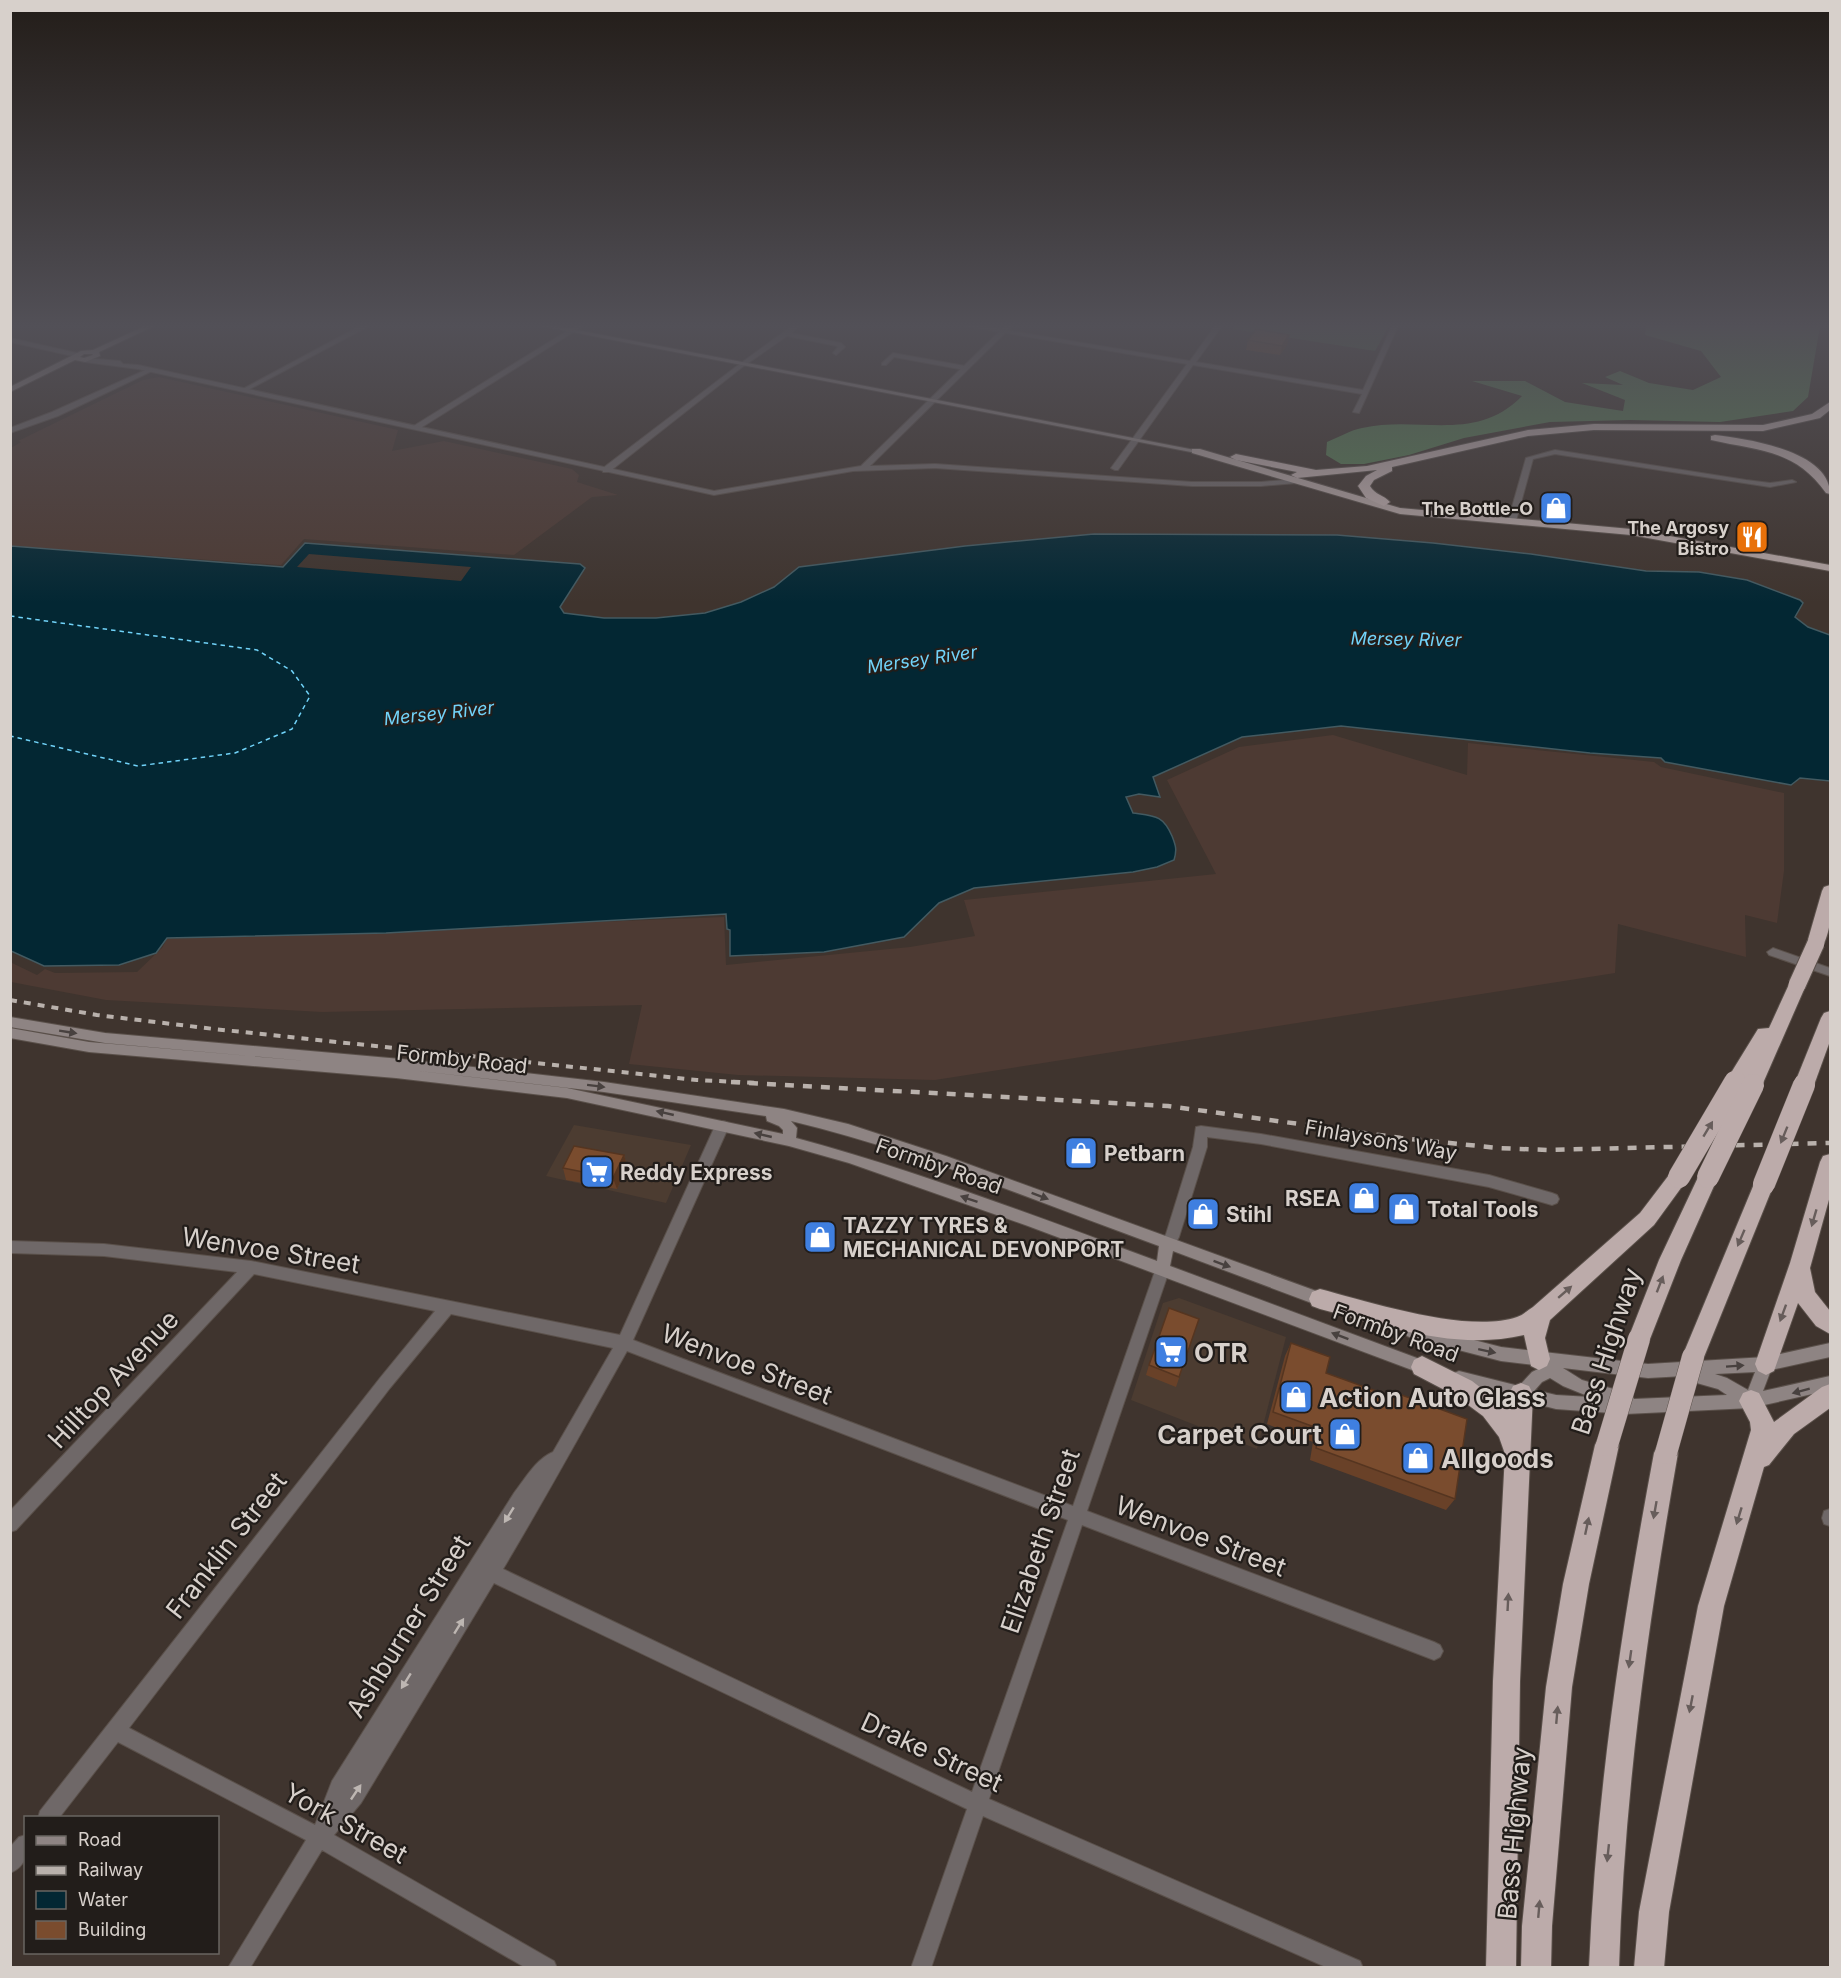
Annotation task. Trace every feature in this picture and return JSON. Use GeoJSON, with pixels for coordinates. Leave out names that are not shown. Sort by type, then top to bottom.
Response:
{"type":"FeatureCollection","features":[{"type":"Feature","properties":{"kind":"highway"},"geometry":{"type":"LineString","coordinates":[[1293,478],[1367,469],[1528,433],[1594,427],[1763,428],[1806,418]]}},
{"type":"Feature","properties":{"kind":"highway"},"geometry":{"type":"LineString","coordinates":[[1471,445],[1596,431],[1666,433],[1723,439],[1761,446],[1794,458],[1819,474],[1830,491]]}},
{"type":"Feature","properties":{"kind":"highway"},"geometry":{"type":"LineString","coordinates":[[1196,451],[1328,472]]}},
{"type":"Feature","properties":{"kind":"highway"},"geometry":{"type":"LineString","coordinates":[[1196,451],[1293,478],[1384,507],[1438,515],[1631,532],[1830,568]]}},
{"type":"Feature","properties":{"kind":"highway"},"geometry":{"type":"LineString","coordinates":[[1236,457],[1293,478],[1311,480],[1384,502],[1438,515]]}},
{"type":"Feature","properties":{"kind":"highway"},"geometry":{"type":"LineString","coordinates":[[1311,480],[1363,474],[1415,459]]}},
{"type":"Feature","properties":{"kind":"highway"},"geometry":{"type":"LineString","coordinates":[[1384,502],[1370,496],[1364,486],[1370,478],[1389,468]]}},
{"type":"Feature","properties":{"kind":"highway"},"geometry":{"type":"LineString","coordinates":[[1320,1299],[1477,1332],[1525,1326],[1541,1314],[1641,1225],[1662,1202],[1745,1083],[1757,1045],[1784,1009],[1816,943],[1830,891]]}},
{"type":"Feature","properties":{"kind":"highway"},"geometry":{"type":"LineString","coordinates":[[1604,1968],[1605,1886],[1622,1716],[1638,1601],[1666,1453],[1693,1357],[1830,1018]]}},
{"type":"Feature","properties":{"kind":"highway","name":"Bass Highway"},"geometry":{"type":"LineString","coordinates":[[1536,1968],[1537,1926],[1559,1687],[1575,1584],[1607,1445],[1639,1339],[1745,1083]]}},
{"type":"Feature","properties":{"kind":"highway"},"geometry":{"type":"LineString","coordinates":[[1766,1364],[1801,1263],[1829,1167]]}},
{"type":"Feature","properties":{"kind":"highway"},"geometry":{"type":"LineString","coordinates":[[1801,1263],[1800,1282],[1806,1299],[1830,1324]]}},
{"type":"Feature","properties":{"kind":"highway"},"geometry":{"type":"LineString","coordinates":[[1541,1314],[1534,1338],[1544,1365]]}},
{"type":"Feature","properties":{"kind":"highway"},"geometry":{"type":"LineString","coordinates":[[1422,1367],[1473,1394],[1498,1416],[1511,1435],[1515,1467]]}},
{"type":"Feature","properties":{"kind":"highway"},"geometry":{"type":"LineString","coordinates":[[1502,1968],[1501,1850],[1507,1629],[1521,1394]]}},
{"type":"Feature","properties":{"kind":"highway"},"geometry":{"type":"LineString","coordinates":[[1749,1484],[1756,1466],[1774,1440],[1800,1415],[1830,1395]]}},
{"type":"Feature","properties":{"kind":"highway"},"geometry":{"type":"LineString","coordinates":[[1649,1968],[1654,1912],[1711,1606],[1749,1484],[1763,1430],[1762,1419],[1751,1401]]}},
{"type":"Feature","properties":{"kind":"main road"},"geometry":{"type":"LineString","coordinates":[[1028,418],[1196,451]]}},
{"type":"Feature","properties":{"kind":"main road","name":"Formby Road"},"geometry":{"type":"LineString","coordinates":[[10,1022],[105,1038],[412,1065],[561,1082],[745,1108],[848,1129],[941,1160],[1320,1299],[1441,1340],[1544,1365]]}},
{"type":"Feature","properties":{"kind":"main road","name":"Formby Road"},"geometry":{"type":"LineString","coordinates":[[10,1033],[111,1049],[396,1073],[567,1093],[789,1141],[850,1158],[1032,1221],[1422,1367],[1556,1402],[1597,1406],[1656,1406],[1751,1401],[1830,1383]]}},
{"type":"Feature","properties":{"kind":"main road"},"geometry":{"type":"LineString","coordinates":[[745,1108],[788,1125],[791,1131],[789,1141]]}},
{"type":"Feature","properties":{"kind":"main road","name":"Elizabeth Street"},"geometry":{"type":"LineString","coordinates":[[1162,1271],[1167,1244]]}},
{"type":"Feature","properties":{"kind":"main road"},"geometry":{"type":"LineString","coordinates":[[1662,1372],[1766,1364],[1830,1350]]}},
{"type":"Feature","properties":{"kind":"main road"},"geometry":{"type":"LineString","coordinates":[[1544,1365],[1575,1364],[1714,1379],[1751,1401],[1766,1364]]}},
{"type":"Feature","properties":{"kind":"main road"},"geometry":{"type":"LineString","coordinates":[[1521,1394],[1544,1365]]}},
{"type":"Feature","properties":{"kind":"main road"},"geometry":{"type":"LineString","coordinates":[[1544,1365],[1567,1382],[1583,1389],[1656,1406]]}},
{"type":"Feature","properties":{"kind":"street"},"geometry":{"type":"LineString","coordinates":[[10,431],[44,418]]}},
{"type":"Feature","properties":{"kind":"street"},"geometry":{"type":"LineString","coordinates":[[376,418],[714,493],[864,468],[935,466],[1214,484],[1261,484],[1293,478]]}},
{"type":"Feature","properties":{"kind":"street"},"geometry":{"type":"LineString","coordinates":[[416,427],[430,418]]}},
{"type":"Feature","properties":{"kind":"street"},"geometry":{"type":"LineString","coordinates":[[606,470],[673,418]]}},
{"type":"Feature","properties":{"kind":"street"},"geometry":{"type":"LineString","coordinates":[[864,468],[914,418]]}},
{"type":"Feature","properties":{"kind":"street"},"geometry":{"type":"LineString","coordinates":[[1115,468],[1151,418]]}},
{"type":"Feature","properties":{"kind":"street"},"geometry":{"type":"LineString","coordinates":[[1512,520],[1530,458],[1555,452],[1758,484],[1791,482]]}},
{"type":"Feature","properties":{"kind":"street"},"geometry":{"type":"LineString","coordinates":[[1214,484],[1293,478]]}},
{"type":"Feature","properties":{"kind":"street"},"geometry":{"type":"LineString","coordinates":[[1773,952],[1830,972]]}},
{"type":"Feature","properties":{"kind":"street"},"geometry":{"type":"LineString","coordinates":[[10,1039],[31,1037]]}},
{"type":"Feature","properties":{"kind":"street","name":"Ashburner Street"},"geometry":{"type":"LineString","coordinates":[[238,1968],[320,1837],[354,1796],[548,1480],[560,1454],[624,1343],[722,1126]]}},
{"type":"Feature","properties":{"kind":"street","name":"Elizabeth Street"},"geometry":{"type":"LineString","coordinates":[[1167,1244],[1172,1237],[1200,1148],[1201,1131]]}},
{"type":"Feature","properties":{"kind":"street","name":"Finlaysons Way"},"geometry":{"type":"LineString","coordinates":[[1201,1131],[1261,1139],[1489,1181],[1552,1199]]}},
{"type":"Feature","properties":{"kind":"street","name":"Wenvoe Street"},"geometry":{"type":"LineString","coordinates":[[10,1247],[104,1250],[251,1267],[624,1343],[1434,1651]]}},
{"type":"Feature","properties":{"kind":"street","name":"Hilltop Avenue"},"geometry":{"type":"LineString","coordinates":[[10,1524],[251,1267]]}},
{"type":"Feature","properties":{"kind":"street","name":"Elizabeth Street"},"geometry":{"type":"LineString","coordinates":[[921,1968],[1076,1514],[1162,1271]]}},
{"type":"Feature","properties":{"kind":"street","name":"Franklin Street"},"geometry":{"type":"LineString","coordinates":[[49,1816],[378,1393],[448,1307]]}},
{"type":"Feature","properties":{"kind":"street","name":"Ashburner Street"},"geometry":{"type":"LineString","coordinates":[[320,1837],[339,1788],[513,1509],[536,1477],[560,1454]]}},
{"type":"Feature","properties":{"kind":"street","name":"Drake Street"},"geometry":{"type":"LineString","coordinates":[[493,1573],[977,1804],[1353,1968]]}},
{"type":"Feature","properties":{"kind":"street","name":"York Street"},"geometry":{"type":"LineString","coordinates":[[116,1731],[320,1837],[547,1968]]}},
{"type":"Feature","properties":{"kind":"street"},"geometry":{"type":"LineString","coordinates":[[10,1863],[24,1846]]}},
{"type":"Feature","properties":{"kind":"shaded area"},"geometry":{"type":"Polygon","coordinates":[[[65,418],[345,418],[398,430],[392,451],[444,441],[572,469],[579,475],[577,482],[618,495],[592,497],[514,555],[304,539],[281,565],[11,546],[11,448],[21,442],[18,441],[65,418]]]}},
{"type":"Feature","properties":{"kind":"shaded area"},"geometry":{"type":"Polygon","coordinates":[[[1333,735],[1467,775],[1468,743],[1654,762],[1661,767],[1784,793],[1784,871],[1777,923],[1745,915],[1746,957],[1618,924],[1615,973],[935,1080],[738,1075],[629,1064],[642,1005],[322,1012],[106,1000],[11,982],[10,962],[37,975],[45,969],[55,973],[137,972],[162,948],[167,939],[724,917],[726,965],[910,947],[975,936],[964,900],[1216,874],[1167,780],[1239,747],[1333,735]]]}},
{"type":"Feature","properties":{"kind":"shaded area"},"geometry":{"type":"Polygon","coordinates":[[[574,1125],[691,1145],[666,1203],[546,1176],[574,1125]]]}},
{"type":"Feature","properties":{"kind":"shaded area"},"geometry":{"type":"Polygon","coordinates":[[[1179,1298],[1286,1337],[1257,1449],[1131,1400],[1163,1303],[1179,1298]]]}},
{"type":"Feature","properties":{"kind":"green space"},"geometry":{"type":"Polygon","coordinates":[[[1745,418],[1720,422],[1630,420],[1550,422],[1464,438],[1409,455],[1364,464],[1341,464],[1326,455],[1327,442],[1358,429],[1404,424],[1466,424],[1485,419],[1745,418]]]}},
{"type":"Feature","properties":{"kind":"water","name":"Mersey River"},"geometry":{"type":"Polygon","coordinates":[[[1094,534],[1337,535],[1531,554],[1646,571],[1699,572],[1747,580],[1800,600],[1803,603],[1795,617],[1808,627],[1830,635],[1830,781],[1800,778],[1791,785],[1665,762],[1661,758],[1590,753],[1341,726],[1242,737],[1153,777],[1160,797],[1139,794],[1126,797],[1133,813],[1162,820],[1169,829],[1175,845],[1174,860],[1157,867],[1133,872],[974,888],[939,903],[904,937],[824,952],[730,956],[730,930],[727,929],[726,914],[386,933],[167,938],[156,953],[119,965],[44,966],[11,951],[11,546],[283,567],[305,543],[580,564],[585,568],[560,607],[564,613],[604,618],[656,618],[705,613],[741,602],[774,587],[799,567],[965,546],[1094,534]]]}},
{"type":"Feature","properties":{"kind":"pier"},"geometry":{"type":"Polygon","coordinates":[[[309,554],[471,567],[461,581],[297,567],[309,554]]]}},
{"type":"Feature","properties":{"kind":"building"},"geometry":{"type":"Polygon","coordinates":[[[574,1146],[624,1155],[613,1178],[563,1168],[574,1146]]]}},
{"type":"Feature","properties":{"kind":"building","name":"OTR"},"geometry":{"type":"Polygon","coordinates":[[[1169,1308],[1199,1319],[1179,1377],[1149,1365],[1169,1308]]]}},
{"type":"Feature","properties":{"kind":"building"},"geometry":{"type":"Polygon","coordinates":[[[1291,1343],[1330,1357],[1326,1373],[1398,1399],[1399,1394],[1467,1419],[1455,1499],[1316,1448],[1320,1429],[1273,1412],[1291,1343]]]}},
{"type":"Feature","properties":{"kind":"ferry route"},"geometry":{"type":"LineString","coordinates":[[10,616],[257,650],[292,671],[310,696],[292,729],[235,753],[138,766],[10,736]]}},
{"type":"Feature","properties":{"kind":"railway"},"geometry":{"type":"LineString","coordinates":[[10,1000],[97,1015],[214,1029],[697,1080],[758,1083]]}},
{"type":"Feature","properties":{"kind":"railway"},"geometry":{"type":"LineString","coordinates":[[731,1082],[1168,1106],[1401,1138],[1498,1148],[1547,1150],[1830,1143]]}},
{"type":"Feature","properties":{"kind":"place","name":"The Bottle-O"},"geometry":{"type":"Point","coordinates":[1556,508]}},
{"type":"Feature","properties":{"kind":"place","name":"The Argosy Bistro"},"geometry":{"type":"Point","coordinates":[1752,537]}},
{"type":"Feature","properties":{"kind":"place","name":"Petbarn"},"geometry":{"type":"Point","coordinates":[1081,1153]}},
{"type":"Feature","properties":{"kind":"place","name":"Reddy Express"},"geometry":{"type":"Point","coordinates":[597,1172]}},
{"type":"Feature","properties":{"kind":"place","name":"RSEA"},"geometry":{"type":"Point","coordinates":[1364,1198]}},
{"type":"Feature","properties":{"kind":"place","name":"Total Tools"},"geometry":{"type":"Point","coordinates":[1404,1209]}},
{"type":"Feature","properties":{"kind":"place","name":"Stihl"},"geometry":{"type":"Point","coordinates":[1203,1214]}},
{"type":"Feature","properties":{"kind":"place","name":"TAZZY TYRES & MECHANICAL DEVONPORT"},"geometry":{"type":"Point","coordinates":[820,1237]}},
{"type":"Feature","properties":{"kind":"place","name":"OTR"},"geometry":{"type":"Point","coordinates":[1171,1352]}},
{"type":"Feature","properties":{"kind":"place","name":"Action Auto Glass"},"geometry":{"type":"Point","coordinates":[1296,1397]}},
{"type":"Feature","properties":{"kind":"place","name":"Carpet Court"},"geometry":{"type":"Point","coordinates":[1345,1434]}},
{"type":"Feature","properties":{"kind":"place","name":"Allgoods"},"geometry":{"type":"Point","coordinates":[1418,1458]}}]}
